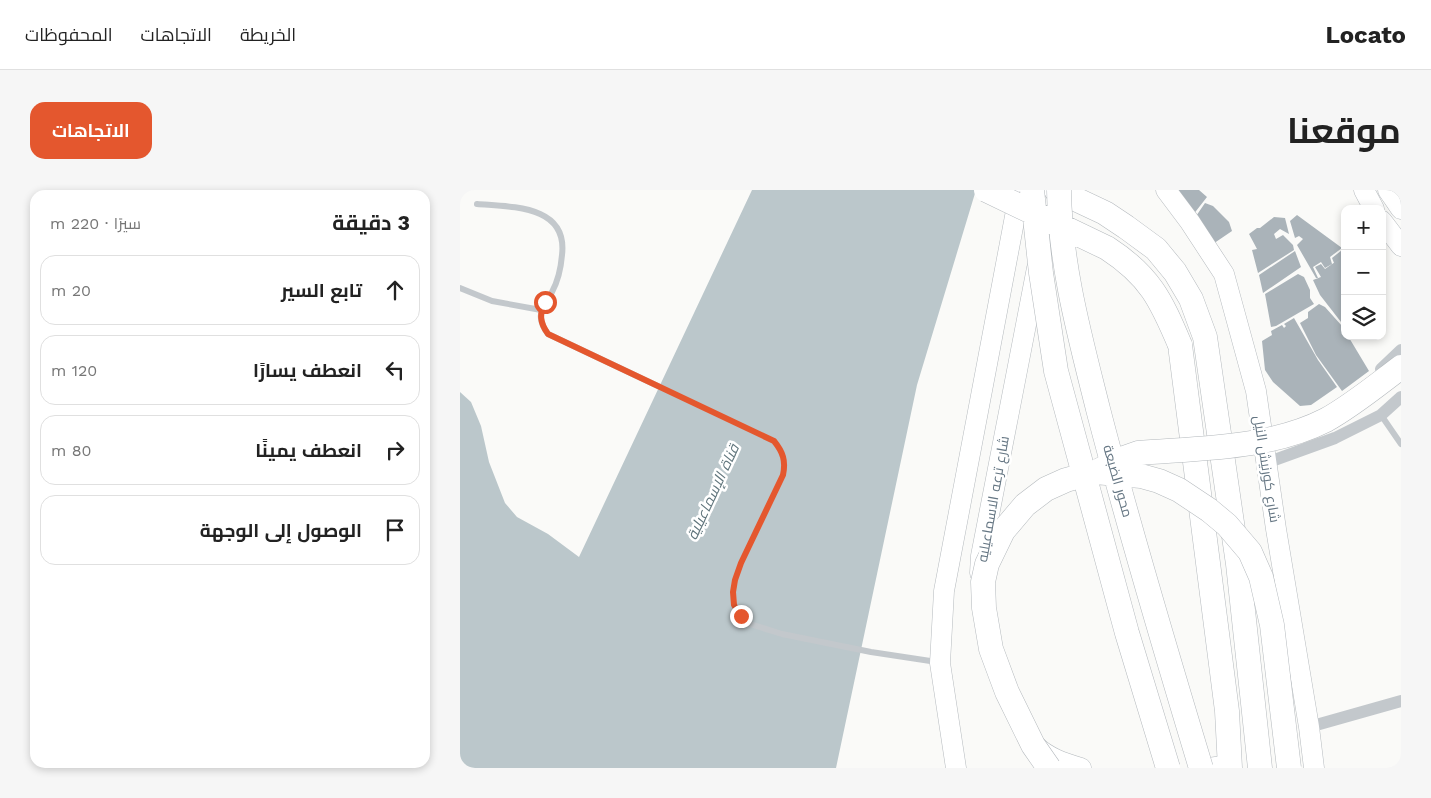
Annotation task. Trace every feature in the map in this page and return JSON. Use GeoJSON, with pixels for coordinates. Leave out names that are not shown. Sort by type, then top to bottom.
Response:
{"type":"FeatureCollection","features":[{"type":"Feature","properties":{"kind":"highway"},"geometry":{"type":"LineString","coordinates":[[986,190],[1107,248],[1123,259],[1152,288],[1164,307],[1180,345],[1227,711],[1223,767]]}},
{"type":"Feature","properties":{"kind":"highway"},"geometry":{"type":"LineString","coordinates":[[1032,190],[1041,273],[1056,371],[1127,633],[1168,768]]}},
{"type":"Feature","properties":{"kind":"highway"},"geometry":{"type":"LineString","coordinates":[[1056,190],[1105,213],[1156,249],[1175,272],[1190,299],[1205,337],[1239,574],[1260,768]]}},
{"type":"Feature","properties":{"kind":"highway","name":"محور الضبعة"},"geometry":{"type":"LineString","coordinates":[[1056,190],[1070,298],[1109,451],[1168,662],[1200,768]]}},
{"type":"Feature","properties":{"kind":"highway"},"geometry":{"type":"LineString","coordinates":[[1049,768],[1033,745],[1011,700],[990,649],[984,608],[983,582],[987,564],[1003,531],[1025,505],[1046,489],[1066,480],[1095,472],[1138,453],[1251,443],[1291,434],[1325,420],[1357,401],[1401,367]]}},
{"type":"Feature","properties":{"kind":"highway"},"geometry":{"type":"LineString","coordinates":[[1095,472],[1141,476],[1159,481],[1179,490],[1226,524],[1250,552],[1261,577],[1272,625],[1289,768]]}},
{"type":"Feature","properties":{"kind":"main road"},"geometry":{"type":"LineString","coordinates":[[956,768],[940,663],[944,591],[1020,190]]}},
{"type":"Feature","properties":{"kind":"main road","name":"شارع ترعه الاسماعيليه"},"geometry":{"type":"LineString","coordinates":[[1056,190],[981,556],[978,596],[980,637],[988,675],[1005,710],[1028,739],[1041,751],[1063,763],[1080,768]]}},
{"type":"Feature","properties":{"kind":"main road","name":"شارع كورنيش النيل"},"geometry":{"type":"LineString","coordinates":[[1166,190],[1190,222],[1224,274],[1256,391],[1314,768]]}},
{"type":"Feature","properties":{"kind":"main road"},"geometry":{"type":"LineString","coordinates":[[1364,190],[1372,205]]}},
{"type":"Feature","properties":{"kind":"main road"},"geometry":{"type":"LineString","coordinates":[[1388,190],[1401,209]]}},
{"type":"Feature","properties":{"kind":"main road"},"geometry":{"type":"LineString","coordinates":[[1386,226],[1401,246]]}},
{"type":"Feature","properties":{"kind":"street"},"geometry":{"type":"LineString","coordinates":[[1262,436],[1309,418],[1331,406],[1372,377],[1401,350]]}},
{"type":"Feature","properties":{"kind":"street"},"geometry":{"type":"LineString","coordinates":[[1266,462],[1334,438],[1381,415],[1401,397]]}},
{"type":"Feature","properties":{"kind":"street"},"geometry":{"type":"LineString","coordinates":[[1309,727],[1401,701]]}},
{"type":"Feature","properties":{"kind":"lane"},"geometry":{"type":"LineString","coordinates":[[477,204],[545,214],[555,222],[561,234],[563,246],[561,264],[552,292],[541,310],[540,318],[548,334],[774,441],[780,448],[785,466],[783,475],[741,563],[733,592],[734,605],[741,616],[750,624],[782,634],[871,652],[940,663]]}},
{"type":"Feature","properties":{"kind":"lane"},"geometry":{"type":"LineString","coordinates":[[460,288],[492,301],[541,310]]}},
{"type":"Feature","properties":{"kind":"lane"},"geometry":{"type":"LineString","coordinates":[[1381,415],[1401,444]]}},
{"type":"Feature","properties":{"kind":"water","name":"قناة الإسماعيلية"},"geometry":{"type":"Polygon","coordinates":[[[752,190],[976,190],[917,385],[836,768],[460,768],[460,392],[471,402],[481,426],[489,462],[505,503],[517,517],[548,534],[579,557],[752,190]]]}},
{"type":"Feature","properties":{"kind":"building"},"geometry":{"type":"Polygon","coordinates":[[[1174,190],[1199,190],[1207,197],[1189,220],[1174,190]]]}},
{"type":"Feature","properties":{"kind":"building"},"geometry":{"type":"Polygon","coordinates":[[[1205,203],[1213,206],[1229,222],[1232,231],[1207,248],[1192,222],[1205,203]]]}},
{"type":"Feature","properties":{"kind":"building"},"geometry":{"type":"Polygon","coordinates":[[[1297,215],[1341,247],[1330,257],[1332,264],[1325,268],[1321,262],[1313,267],[1318,278],[1316,278],[1297,245],[1303,239],[1299,236],[1295,238],[1290,221],[1297,215]]]}},
{"type":"Feature","properties":{"kind":"building"},"geometry":{"type":"Polygon","coordinates":[[[1274,217],[1285,218],[1289,234],[1280,229],[1274,234],[1276,239],[1283,235],[1293,245],[1294,250],[1258,273],[1252,250],[1257,249],[1249,234],[1274,217]]]}},
{"type":"Feature","properties":{"kind":"building"},"geometry":{"type":"Polygon","coordinates":[[[1295,251],[1301,267],[1263,293],[1259,275],[1295,251]]]}},
{"type":"Feature","properties":{"kind":"building"},"geometry":{"type":"Polygon","coordinates":[[[1341,251],[1341,322],[1320,295],[1313,280],[1321,277],[1315,267],[1321,264],[1325,269],[1334,263],[1332,258],[1341,251]]]}},
{"type":"Feature","properties":{"kind":"building"},"geometry":{"type":"Polygon","coordinates":[[[1298,274],[1304,277],[1310,290],[1310,298],[1314,304],[1271,327],[1265,294],[1298,274]]]}},
{"type":"Feature","properties":{"kind":"building"},"geometry":{"type":"Polygon","coordinates":[[[1319,304],[1325,307],[1341,325],[1341,340],[1350,340],[1369,371],[1342,391],[1316,355],[1300,323],[1308,318],[1308,312],[1319,304]]]}},
{"type":"Feature","properties":{"kind":"building"},"geometry":{"type":"Polygon","coordinates":[[[1294,318],[1318,360],[1337,387],[1311,405],[1300,406],[1273,382],[1265,370],[1262,341],[1272,335],[1271,331],[1282,325],[1284,328],[1286,326],[1284,324],[1294,318]]]}},
{"type":"Feature","properties":{"kind":"route"},"geometry":{"type":"LineString","coordinates":[[545,302],[540,318],[548,334],[774,441],[780,448],[784,457],[783,475],[741,563],[735,580],[733,592],[734,605],[741,616]]}}]}
